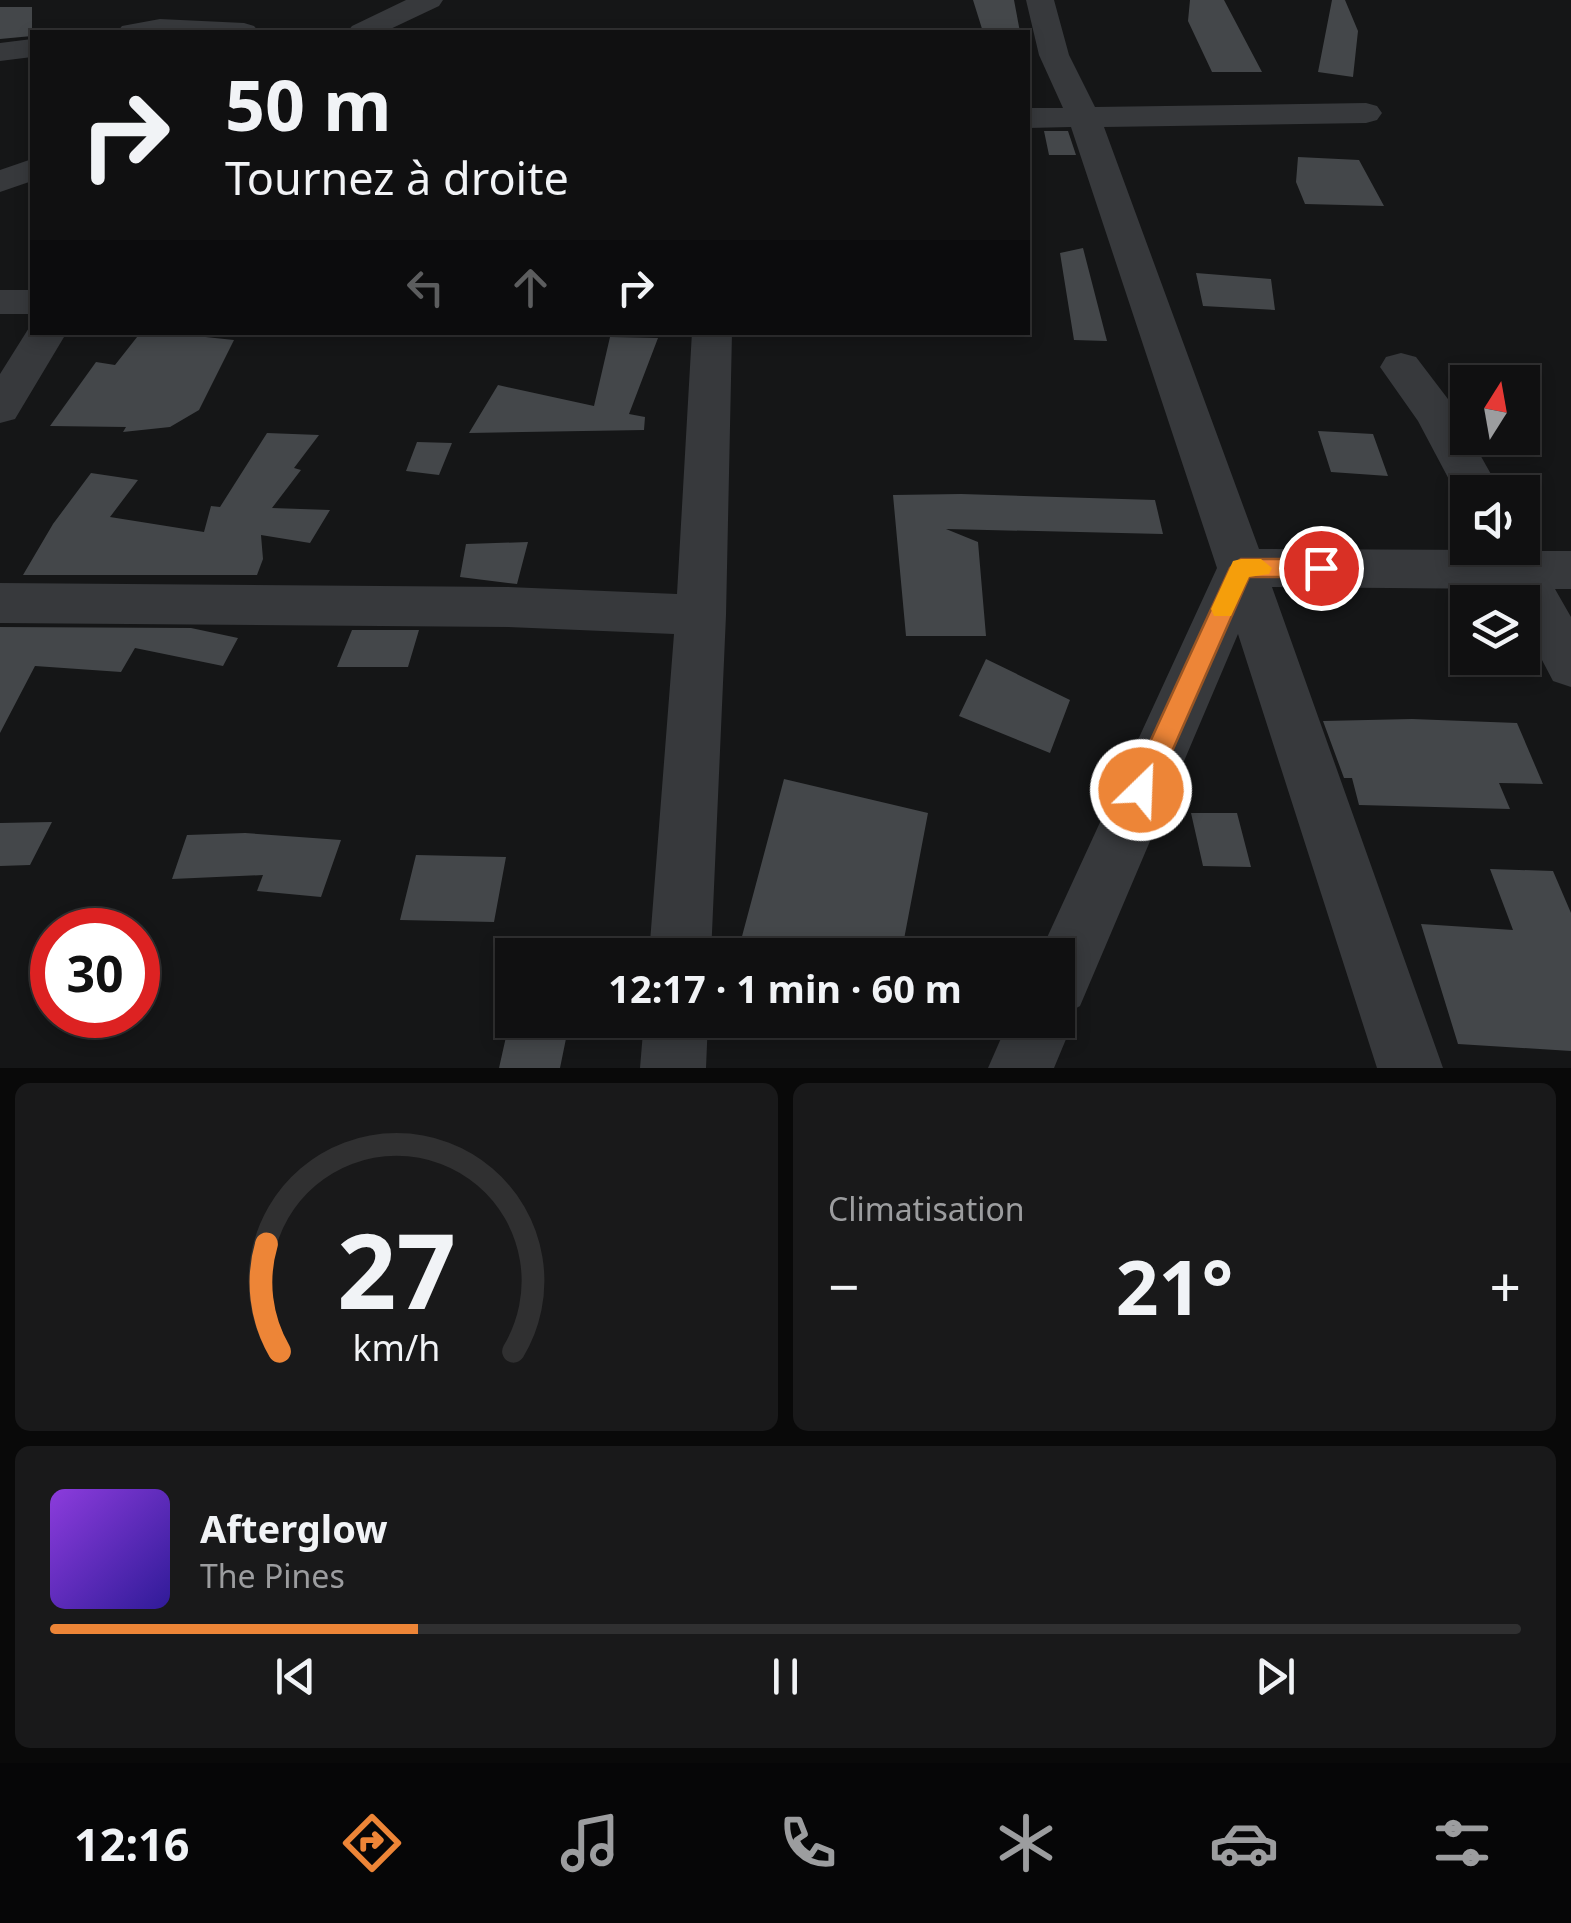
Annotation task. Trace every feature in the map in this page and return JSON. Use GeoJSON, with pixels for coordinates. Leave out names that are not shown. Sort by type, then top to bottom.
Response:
{"type":"FeatureCollection","features":[{"type":"Feature","properties":{"kind":"street"},"geometry":{"type":"LineString","coordinates":[[219,30],[232,0]]}},
{"type":"Feature","properties":{"kind":"street"},"geometry":{"type":"LineString","coordinates":[[366,30],[429,0]]}},
{"type":"Feature","properties":{"kind":"street"},"geometry":{"type":"LineString","coordinates":[[1040,0],[1054,55],[1085,119],[1410,1068]]}},
{"type":"Feature","properties":{"kind":"street"},"geometry":{"type":"LineString","coordinates":[[146,30],[199,30]]}},
{"type":"Feature","properties":{"kind":"street"},"geometry":{"type":"LineString","coordinates":[[0,52],[30,48]]}},
{"type":"Feature","properties":{"kind":"street"},"geometry":{"type":"LineString","coordinates":[[1030,118],[1366,113]]}},
{"type":"Feature","properties":{"kind":"street"},"geometry":{"type":"LineString","coordinates":[[0,182],[30,170]]}},
{"type":"Feature","properties":{"kind":"street"},"geometry":{"type":"LineString","coordinates":[[0,302],[30,302]]}},
{"type":"Feature","properties":{"kind":"street"},"geometry":{"type":"LineString","coordinates":[[0,408],[45,335]]}},
{"type":"Feature","properties":{"kind":"street"},"geometry":{"type":"LineString","coordinates":[[681,938],[701,616],[712,335]]}},
{"type":"Feature","properties":{"kind":"street"},"geometry":{"type":"LineString","coordinates":[[1401,367],[1436,414],[1469,475]]}},
{"type":"Feature","properties":{"kind":"street"},"geometry":{"type":"LineString","coordinates":[[1241,568],[1450,560]]}},
{"type":"Feature","properties":{"kind":"street"},"geometry":{"type":"LineString","coordinates":[[1540,563],[1571,570]]}},
{"type":"Feature","properties":{"kind":"street"},"geometry":{"type":"LineString","coordinates":[[1518,565],[1571,664]]}},
{"type":"Feature","properties":{"kind":"street"},"geometry":{"type":"LineString","coordinates":[[1075,945],[1241,568]]}},
{"type":"Feature","properties":{"kind":"street"},"geometry":{"type":"LineString","coordinates":[[0,603],[508,607],[701,616]]}},
{"type":"Feature","properties":{"kind":"street"},"geometry":{"type":"LineString","coordinates":[[673,1068],[675,1038]]}},
{"type":"Feature","properties":{"kind":"street"},"geometry":{"type":"LineString","coordinates":[[1022,1068],[1034,1038]]}},
{"type":"Feature","properties":{"kind":"building"},"geometry":{"type":"Polygon","coordinates":[[[973,0],[1014,0],[1020,30],[982,30],[973,0]]]}},
{"type":"Feature","properties":{"kind":"building"},"geometry":{"type":"Polygon","coordinates":[[[1190,0],[1224,0],[1262,72],[1212,72],[1188,21],[1190,0]]]}},
{"type":"Feature","properties":{"kind":"building"},"geometry":{"type":"Polygon","coordinates":[[[1332,0],[1345,0],[1358,31],[1353,77],[1318,72],[1332,0]]]}},
{"type":"Feature","properties":{"kind":"building"},"geometry":{"type":"Polygon","coordinates":[[[0,7],[32,7],[30,36],[0,39],[0,7]]]}},
{"type":"Feature","properties":{"kind":"building"},"geometry":{"type":"Polygon","coordinates":[[[1044,131],[1068,131],[1076,155],[1049,155],[1044,131]]]}},
{"type":"Feature","properties":{"kind":"building"},"geometry":{"type":"Polygon","coordinates":[[[1298,157],[1359,160],[1384,206],[1305,204],[1296,182],[1298,157]]]}},
{"type":"Feature","properties":{"kind":"building"},"geometry":{"type":"Polygon","coordinates":[[[1083,248],[1107,341],[1074,340],[1060,253],[1083,248]]]}},
{"type":"Feature","properties":{"kind":"building"},"geometry":{"type":"Polygon","coordinates":[[[1196,273],[1271,279],[1275,310],[1203,306],[1196,273]]]}},
{"type":"Feature","properties":{"kind":"building"},"geometry":{"type":"Polygon","coordinates":[[[139,335],[196,335],[234,340],[199,410],[170,427],[123,432],[126,427],[50,426],[96,362],[115,365],[139,335]]]}},
{"type":"Feature","properties":{"kind":"building"},"geometry":{"type":"Polygon","coordinates":[[[610,337],[658,338],[629,414],[645,417],[644,430],[469,433],[498,385],[594,406],[610,337]]]}},
{"type":"Feature","properties":{"kind":"building"},"geometry":{"type":"Polygon","coordinates":[[[1318,431],[1373,434],[1388,476],[1331,472],[1318,431]]]}},
{"type":"Feature","properties":{"kind":"building"},"geometry":{"type":"Polygon","coordinates":[[[267,433],[319,435],[294,468],[301,470],[272,508],[330,510],[310,543],[261,535],[263,559],[257,575],[23,575],[53,524],[91,473],[138,480],[110,517],[204,532],[211,506],[220,507],[267,433]]]}},
{"type":"Feature","properties":{"kind":"building"},"geometry":{"type":"Polygon","coordinates":[[[417,442],[452,443],[439,475],[406,471],[417,442]]]}},
{"type":"Feature","properties":{"kind":"building"},"geometry":{"type":"Polygon","coordinates":[[[893,495],[1155,500],[1163,534],[946,529],[978,542],[986,636],[906,636],[893,495]]]}},
{"type":"Feature","properties":{"kind":"building"},"geometry":{"type":"Polygon","coordinates":[[[528,542],[517,584],[460,577],[466,544],[528,542]]]}},
{"type":"Feature","properties":{"kind":"building"},"geometry":{"type":"Polygon","coordinates":[[[0,627],[191,628],[238,638],[223,666],[135,648],[121,672],[35,666],[0,733],[0,627]]]}},
{"type":"Feature","properties":{"kind":"building"},"geometry":{"type":"Polygon","coordinates":[[[352,630],[419,630],[408,667],[337,667],[352,630]]]}},
{"type":"Feature","properties":{"kind":"building"},"geometry":{"type":"Polygon","coordinates":[[[986,659],[1070,700],[1050,753],[959,716],[986,659]]]}},
{"type":"Feature","properties":{"kind":"building"},"geometry":{"type":"Polygon","coordinates":[[[1323,721],[1517,723],[1543,784],[1499,783],[1510,809],[1359,805],[1352,778],[1344,778],[1323,721]]]}},
{"type":"Feature","properties":{"kind":"building"},"geometry":{"type":"Polygon","coordinates":[[[784,779],[928,813],[904,938],[742,938],[784,779]]]}},
{"type":"Feature","properties":{"kind":"building"},"geometry":{"type":"Polygon","coordinates":[[[1191,813],[1237,813],[1251,867],[1203,866],[1191,813]]]}},
{"type":"Feature","properties":{"kind":"building"},"geometry":{"type":"Polygon","coordinates":[[[52,822],[30,865],[0,866],[0,823],[52,822]]]}},
{"type":"Feature","properties":{"kind":"building"},"geometry":{"type":"Polygon","coordinates":[[[245,833],[341,840],[321,897],[257,891],[263,875],[172,879],[187,835],[245,833]]]}},
{"type":"Feature","properties":{"kind":"building"},"geometry":{"type":"Polygon","coordinates":[[[416,855],[506,857],[494,922],[400,920],[416,855]]]}},
{"type":"Feature","properties":{"kind":"building"},"geometry":{"type":"Polygon","coordinates":[[[1490,869],[1553,871],[1571,913],[1571,1051],[1458,1044],[1421,924],[1513,930],[1490,869]]]}},
{"type":"Feature","properties":{"kind":"building"},"geometry":{"type":"Polygon","coordinates":[[[506,1038],[566,1038],[560,1068],[499,1068],[506,1038]]]}},
{"type":"Feature","properties":{"kind":"slow traffic"},"geometry":{"type":"LineString","coordinates":[[1223,609],[1241,568],[1261,568]]}},
{"type":"Feature","properties":{"kind":"route"},"geometry":{"type":"LineString","coordinates":[[1141,790],[1241,568],[1321,568]]}}]}
